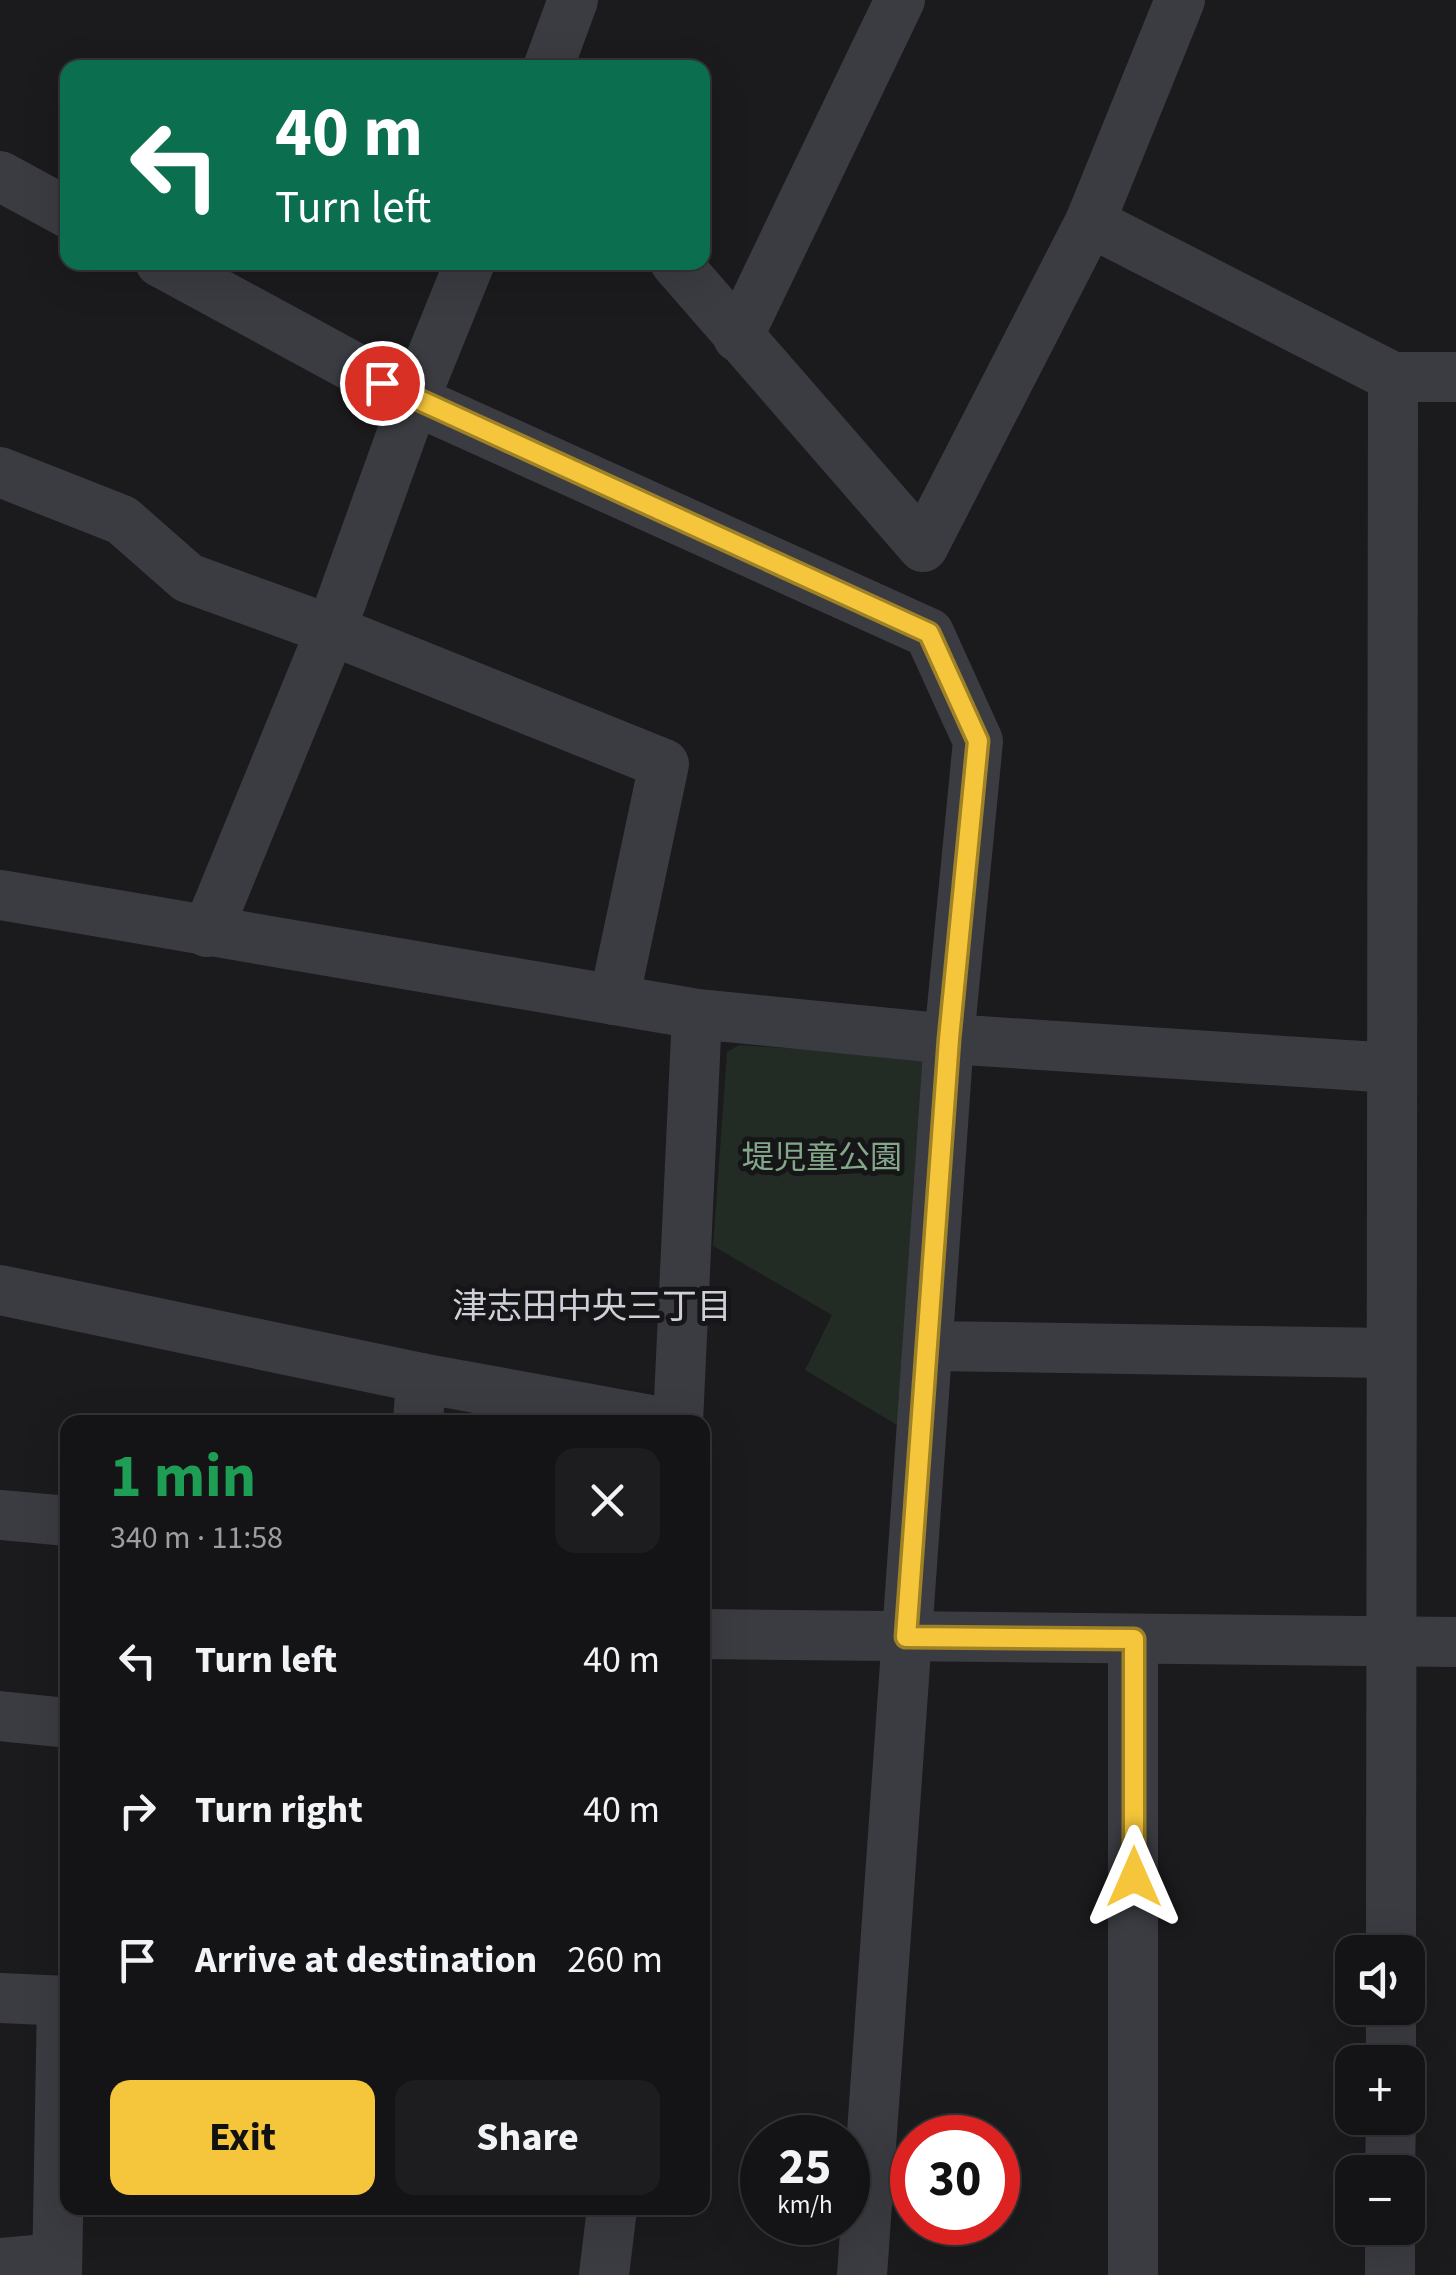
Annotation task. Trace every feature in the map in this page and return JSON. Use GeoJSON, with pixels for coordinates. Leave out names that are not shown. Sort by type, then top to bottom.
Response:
{"type":"FeatureCollection","features":[{"type":"Feature","properties":{"kind":"street"},"geometry":{"type":"LineString","coordinates":[[551,60],[573,0]]}},
{"type":"Feature","properties":{"kind":"street"},"geometry":{"type":"LineString","coordinates":[[738,337],[900,0]]}},
{"type":"Feature","properties":{"kind":"street"},"geometry":{"type":"LineString","coordinates":[[683,270],[923,546],[1090,222],[1180,0]]}},
{"type":"Feature","properties":{"kind":"street"},"geometry":{"type":"LineString","coordinates":[[0,176],[60,209]]}},
{"type":"Feature","properties":{"kind":"street"},"geometry":{"type":"LineString","coordinates":[[1090,222],[1393,377],[1456,377]]}},
{"type":"Feature","properties":{"kind":"street"},"geometry":{"type":"LineString","coordinates":[[175,270],[414,400],[929,633],[978,741],[949,1039],[862,2275]]}},
{"type":"Feature","properties":{"kind":"street"},"geometry":{"type":"LineString","coordinates":[[206,932],[331,630],[414,400],[467,270]]}},
{"type":"Feature","properties":{"kind":"street"},"geometry":{"type":"LineString","coordinates":[[1391,1935],[1393,377]]}},
{"type":"Feature","properties":{"kind":"street"},"geometry":{"type":"LineString","coordinates":[[0,472],[122,520],[188,578],[331,630],[664,764],[614,1000]]}},
{"type":"Feature","properties":{"kind":"street"},"geometry":{"type":"LineString","coordinates":[[0,895],[697,1014],[949,1039],[1392,1068]]}},
{"type":"Feature","properties":{"kind":"street"},"geometry":{"type":"LineString","coordinates":[[678,1415],[697,1014]]}},
{"type":"Feature","properties":{"kind":"street"},"geometry":{"type":"LineString","coordinates":[[0,1290],[419,1400],[585,1415]]}},
{"type":"Feature","properties":{"kind":"street"},"geometry":{"type":"LineString","coordinates":[[928,1346],[1391,1352]]}},
{"type":"Feature","properties":{"kind":"street"},"geometry":{"type":"LineString","coordinates":[[0,1515],[60,1520]]}},
{"type":"Feature","properties":{"kind":"street"},"geometry":{"type":"LineString","coordinates":[[710,1634],[1456,1642]]}},
{"type":"Feature","properties":{"kind":"street"},"geometry":{"type":"LineString","coordinates":[[1134,1639],[1134,2275]]}},
{"type":"Feature","properties":{"kind":"street"},"geometry":{"type":"LineString","coordinates":[[0,1716],[60,1722]]}},
{"type":"Feature","properties":{"kind":"street"},"geometry":{"type":"LineString","coordinates":[[0,1998],[60,2001]]}},
{"type":"Feature","properties":{"kind":"street"},"geometry":{"type":"LineString","coordinates":[[0,2263],[57,2266],[60,2167]]}},
{"type":"Feature","properties":{"kind":"street"},"geometry":{"type":"LineString","coordinates":[[604,2275],[611,2215]]}},
{"type":"Feature","properties":{"kind":"street"},"geometry":{"type":"LineString","coordinates":[[1390,2245],[1390,2275]]}},
{"type":"Feature","properties":{"kind":"green space","name":"堤児童公園"},"geometry":{"type":"Polygon","coordinates":[[[739,1045],[920,1057],[931,1069],[902,1428],[805,1370],[832,1315],[713,1246],[727,1052],[739,1045]]]}},
{"type":"Feature","properties":{"kind":"district","name":"津志田中央三丁目"},"geometry":{"type":"Point","coordinates":[592,1306]}},
{"type":"Feature","properties":{"kind":"route"},"geometry":{"type":"LineString","coordinates":[[382,383],[929,633],[978,741],[949,1039],[906,1637],[1134,1639],[1134,1877]]}}]}
